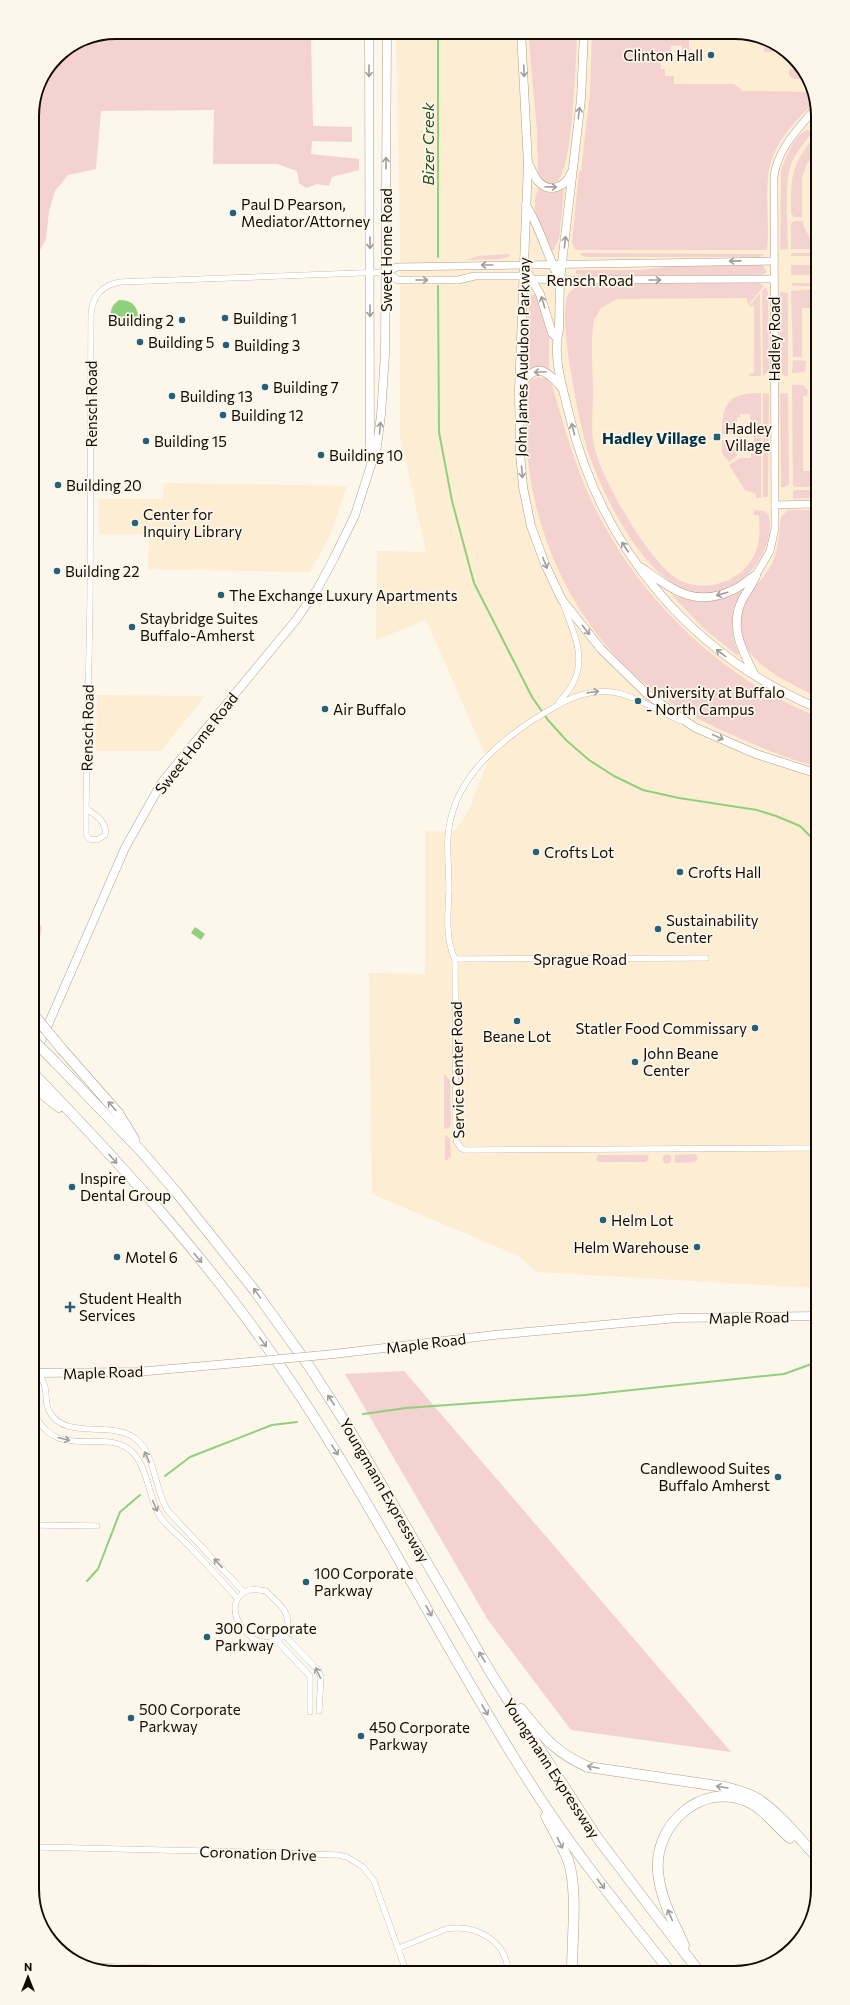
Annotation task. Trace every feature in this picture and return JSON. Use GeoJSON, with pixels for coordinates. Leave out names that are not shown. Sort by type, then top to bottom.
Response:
{"type":"FeatureCollection","features":[{"type":"Feature","properties":{"kind":"highway"},"geometry":{"type":"LineString","coordinates":[[39,1021],[118,1113],[141,1151]]}},
{"type":"Feature","properties":{"kind":"highway","name":"Youngmann Expressway"},"geometry":{"type":"LineString","coordinates":[[39,1046],[141,1151],[228,1256],[311,1370],[348,1426],[492,1675],[596,1836],[695,1966]]}},
{"type":"Feature","properties":{"kind":"highway","name":"Youngmann Expressway"},"geometry":{"type":"LineString","coordinates":[[41,1088],[88,1130],[227,1292],[289,1378],[376,1517],[468,1681],[530,1783],[589,1870],[666,1966]]}},
{"type":"Feature","properties":{"kind":"highway"},"geometry":{"type":"LineString","coordinates":[[492,1675],[551,1745],[569,1758],[588,1767],[725,1787],[742,1792],[758,1799],[772,1810],[811,1851]]}},
{"type":"Feature","properties":{"kind":"highway"},"geometry":{"type":"LineString","coordinates":[[530,1783],[568,1860],[573,1890],[572,1966]]}},
{"type":"Feature","properties":{"kind":"highway"},"geometry":{"type":"LineString","coordinates":[[695,1966],[663,1898],[658,1870],[660,1845],[670,1825],[686,1809],[699,1801],[716,1796],[734,1797],[745,1800],[755,1805],[762,1811],[811,1859]]}},
{"type":"Feature","properties":{"kind":"main road","name":"Sweet Home Road"},"geometry":{"type":"LineString","coordinates":[[369,39],[369,465]]}},
{"type":"Feature","properties":{"kind":"main road","name":"Sweet Home Road"},"geometry":{"type":"LineString","coordinates":[[39,1046],[125,848],[142,816],[162,782],[296,620],[318,588],[350,528],[362,496],[369,465],[379,436],[385,354],[387,39]]}},
{"type":"Feature","properties":{"kind":"main road","name":"John James Audubon Parkway"},"geometry":{"type":"LineString","coordinates":[[521,39],[528,164],[519,390],[520,453],[524,493],[531,526],[545,564],[562,600],[601,649],[625,674],[662,706],[694,727],[756,754],[811,772]]}},
{"type":"Feature","properties":{"kind":"main road"},"geometry":{"type":"LineString","coordinates":[[584,39],[581,99],[560,280],[559,330],[557,338],[559,368],[573,430],[593,485],[606,515],[636,564],[669,605],[686,623],[723,655],[754,674],[811,705]]}},
{"type":"Feature","properties":{"kind":"main road"},"geometry":{"type":"LineString","coordinates":[[528,164],[539,183],[544,186],[554,188],[563,185],[567,181],[573,165]]}},
{"type":"Feature","properties":{"kind":"main road"},"geometry":{"type":"LineString","coordinates":[[526,205],[536,221],[552,264],[560,280]]}},
{"type":"Feature","properties":{"kind":"main road"},"geometry":{"type":"LineString","coordinates":[[523,265],[533,279],[540,294],[552,333],[557,338]]}},
{"type":"Feature","properties":{"kind":"main road"},"geometry":{"type":"LineString","coordinates":[[519,390],[527,376],[534,372],[542,371],[552,376],[563,389]]}},
{"type":"Feature","properties":{"kind":"main road"},"geometry":{"type":"LineString","coordinates":[[636,564],[681,594],[700,597],[730,592],[756,575]]}},
{"type":"Feature","properties":{"kind":"main road"},"geometry":{"type":"LineString","coordinates":[[754,674],[740,645],[736,625],[742,601],[756,575]]}},
{"type":"Feature","properties":{"kind":"main road","name":"Maple Road"},"geometry":{"type":"LineString","coordinates":[[39,1375],[137,1372],[334,1354],[494,1335],[677,1318],[811,1316]]}},
{"type":"Feature","properties":{"kind":"street","name":"Hadley Road"},"geometry":{"type":"LineString","coordinates":[[756,575],[765,562],[772,546],[775,528],[773,189],[776,165],[784,146],[811,114]]}},
{"type":"Feature","properties":{"kind":"street","name":"Rensch Road"},"geometry":{"type":"LineString","coordinates":[[86,808],[103,822],[105,827],[105,835],[101,838],[92,840],[87,837],[86,808],[90,602],[91,315],[94,299],[105,287],[120,282],[386,272],[397,267],[774,261]]}},
{"type":"Feature","properties":{"kind":"street","name":"Rensch Road"},"geometry":{"type":"LineString","coordinates":[[386,272],[398,280],[458,280],[475,276],[523,276],[533,279],[560,280],[774,279]]}},
{"type":"Feature","properties":{"kind":"street"},"geometry":{"type":"LineString","coordinates":[[775,505],[811,504]]}},
{"type":"Feature","properties":{"kind":"street","name":"Service Center Road"},"geometry":{"type":"LineString","coordinates":[[556,706],[572,688],[579,668],[577,641],[562,600]]}},
{"type":"Feature","properties":{"kind":"street","name":"Service Center Road"},"geometry":{"type":"LineString","coordinates":[[694,727],[624,694],[607,691],[585,694],[556,706],[502,741],[485,757],[463,788],[452,816],[448,835],[448,916],[451,947],[455,960],[456,1141],[461,1148],[473,1150],[811,1148]]}},
{"type":"Feature","properties":{"kind":"street","name":"Sprague Road"},"geometry":{"type":"LineString","coordinates":[[455,960],[706,958]]}},
{"type":"Feature","properties":{"kind":"street"},"geometry":{"type":"LineString","coordinates":[[39,1379],[45,1386],[48,1410],[58,1422],[75,1428],[118,1430],[131,1436],[141,1444],[163,1503],[168,1511],[244,1592]]}},
{"type":"Feature","properties":{"kind":"street"},"geometry":{"type":"LineString","coordinates":[[39,1420],[45,1428],[58,1438],[78,1442],[114,1443],[130,1449],[139,1462],[154,1505],[165,1523],[238,1598]]}},
{"type":"Feature","properties":{"kind":"street"},"geometry":{"type":"LineString","coordinates":[[145,1480],[154,1478]]}},
{"type":"Feature","properties":{"kind":"street"},"geometry":{"type":"LineString","coordinates":[[39,1525],[97,1526]]}},
{"type":"Feature","properties":{"kind":"street"},"geometry":{"type":"LineString","coordinates":[[252,1590],[266,1591],[283,1609],[288,1622],[284,1636],[277,1641],[270,1643],[257,1641],[239,1625],[236,1619],[235,1610],[238,1598],[244,1592],[252,1590]]}},
{"type":"Feature","properties":{"kind":"street"},"geometry":{"type":"LineString","coordinates":[[284,1636],[318,1670],[321,1677],[319,1711]]}},
{"type":"Feature","properties":{"kind":"street"},"geometry":{"type":"LineString","coordinates":[[277,1641],[310,1676],[310,1712]]}},
{"type":"Feature","properties":{"kind":"street","name":"Coronation Drive"},"geometry":{"type":"LineString","coordinates":[[39,1847],[282,1853],[338,1855],[347,1857],[364,1867],[374,1881],[404,1966]]}},
{"type":"Feature","properties":{"kind":"street"},"geometry":{"type":"LineString","coordinates":[[399,1948],[446,1929],[463,1927],[481,1932],[494,1942],[505,1957],[507,1966]]}},
{"type":"Feature","properties":{"kind":"shaded area"},"geometry":{"type":"Polygon","coordinates":[[[116,39],[362,39],[311,40],[313,126],[352,127],[352,142],[312,141],[311,154],[359,159],[359,170],[332,177],[329,186],[317,184],[306,188],[299,183],[297,171],[277,164],[213,164],[214,110],[101,111],[96,169],[68,175],[55,191],[49,211],[46,239],[39,252],[39,111],[42,96],[49,78],[58,65],[73,52],[91,43],[116,39]]]}},
{"type":"Feature","properties":{"kind":"shaded area","name":"University at Buffalo - North Campus"},"geometry":{"type":"Polygon","coordinates":[[[396,39],[739,39],[763,45],[781,55],[798,73],[807,91],[811,111],[811,1288],[536,1272],[519,1256],[372,1194],[369,973],[425,974],[425,831],[454,832],[469,809],[488,761],[426,620],[376,640],[377,551],[426,552],[400,435],[400,247],[396,39]]]}},
{"type":"Feature","properties":{"kind":"shaded area"},"geometry":{"type":"Polygon","coordinates":[[[529,39],[577,39],[573,109],[568,153],[564,169],[559,179],[553,183],[545,183],[538,174],[537,130],[529,39]]]}},
{"type":"Feature","properties":{"kind":"shaded area"},"geometry":{"type":"Polygon","coordinates":[[[592,39],[689,39],[689,56],[684,56],[682,54],[682,45],[671,46],[671,57],[669,59],[660,59],[661,69],[665,69],[665,76],[674,76],[674,84],[734,84],[743,91],[807,92],[810,106],[785,135],[777,147],[772,159],[767,185],[767,250],[575,250],[572,242],[579,171],[581,171],[590,93],[592,39]]]}},
{"type":"Feature","properties":{"kind":"shaded area"},"geometry":{"type":"Polygon","coordinates":[[[765,46],[773,50],[773,52],[764,52],[765,46]]]}},
{"type":"Feature","properties":{"kind":"shaded area"},"geometry":{"type":"Polygon","coordinates":[[[794,68],[801,79],[793,79],[789,75],[789,69],[794,69],[794,68]]]}},
{"type":"Feature","properties":{"kind":"shaded area"},"geometry":{"type":"Polygon","coordinates":[[[808,130],[811,134],[800,148],[791,164],[787,194],[788,249],[780,250],[781,172],[787,154],[803,132],[808,130]]]}},
{"type":"Feature","properties":{"kind":"shaded area"},"geometry":{"type":"Polygon","coordinates":[[[811,141],[811,158],[802,177],[802,217],[794,217],[791,213],[792,181],[796,165],[811,141]]]}},
{"type":"Feature","properties":{"kind":"shaded area"},"geometry":{"type":"Polygon","coordinates":[[[539,189],[550,193],[564,190],[559,239],[553,251],[547,249],[537,219],[535,202],[539,189]]]}},
{"type":"Feature","properties":{"kind":"shaded area"},"geometry":{"type":"Polygon","coordinates":[[[794,221],[803,221],[811,241],[811,249],[791,249],[791,223],[794,221]]]}},
{"type":"Feature","properties":{"kind":"shaded area"},"geometry":{"type":"Polygon","coordinates":[[[582,253],[765,254],[760,257],[587,257],[580,255],[582,253]]]}},
{"type":"Feature","properties":{"kind":"shaded area"},"geometry":{"type":"Polygon","coordinates":[[[791,253],[811,253],[811,256],[791,256],[791,253]]]}},
{"type":"Feature","properties":{"kind":"shaded area"},"geometry":{"type":"Polygon","coordinates":[[[508,254],[510,256],[501,259],[466,260],[479,256],[508,254]]]}},
{"type":"Feature","properties":{"kind":"shaded area"},"geometry":{"type":"Polygon","coordinates":[[[762,265],[766,270],[766,273],[762,275],[590,276],[576,274],[576,270],[640,270],[672,266],[762,265]]]}},
{"type":"Feature","properties":{"kind":"shaded area"},"geometry":{"type":"Polygon","coordinates":[[[791,265],[811,265],[811,275],[791,275],[791,265]]]}},
{"type":"Feature","properties":{"kind":"shaded area"},"geometry":{"type":"Polygon","coordinates":[[[760,283],[764,286],[748,305],[747,298],[617,299],[601,308],[594,320],[592,347],[593,441],[597,455],[613,493],[637,533],[662,566],[673,576],[684,582],[697,585],[722,583],[744,570],[752,560],[757,548],[759,536],[759,515],[754,515],[754,510],[765,511],[768,514],[770,530],[766,546],[758,562],[748,574],[721,591],[695,592],[671,582],[650,563],[630,538],[614,511],[601,484],[587,449],[568,356],[565,313],[567,297],[575,288],[586,284],[760,283]]]}},
{"type":"Feature","properties":{"kind":"shaded area"},"geometry":{"type":"Polygon","coordinates":[[[791,283],[811,283],[811,286],[793,286],[791,283]]]}},
{"type":"Feature","properties":{"kind":"shaded area"},"geometry":{"type":"Polygon","coordinates":[[[766,287],[768,293],[769,369],[763,376],[762,291],[766,287]]]}},
{"type":"Feature","properties":{"kind":"shaded area"},"geometry":{"type":"Polygon","coordinates":[[[811,289],[811,308],[802,308],[802,357],[793,357],[791,291],[811,289]]]}},
{"type":"Feature","properties":{"kind":"shaded area"},"geometry":{"type":"Polygon","coordinates":[[[780,292],[788,293],[788,377],[783,375],[780,370],[780,292]]]}},
{"type":"Feature","properties":{"kind":"shaded area"},"geometry":{"type":"Polygon","coordinates":[[[760,293],[761,376],[749,376],[749,374],[754,373],[754,306],[749,306],[760,293]]]}},
{"type":"Feature","properties":{"kind":"shaded area"},"geometry":{"type":"Polygon","coordinates":[[[531,295],[536,295],[549,331],[549,369],[539,367],[527,371],[529,299],[531,295]]]}},
{"type":"Feature","properties":{"kind":"shaded area"},"geometry":{"type":"Polygon","coordinates":[[[119,300],[130,302],[136,308],[138,316],[125,321],[114,320],[111,318],[112,308],[119,300]]]}},
{"type":"Feature","properties":{"kind":"shaded area"},"geometry":{"type":"Polygon","coordinates":[[[793,360],[806,361],[805,372],[792,373],[793,360]]]}},
{"type":"Feature","properties":{"kind":"shaded area"},"geometry":{"type":"Polygon","coordinates":[[[538,377],[546,378],[552,385],[580,474],[598,514],[620,551],[645,586],[674,619],[705,649],[739,675],[776,697],[811,714],[811,765],[761,747],[687,713],[651,689],[619,660],[591,627],[569,590],[550,551],[537,510],[529,468],[525,405],[527,390],[529,384],[538,377]]]}},
{"type":"Feature","properties":{"kind":"shaded area"},"geometry":{"type":"Polygon","coordinates":[[[792,385],[803,385],[808,391],[807,396],[803,396],[803,471],[811,471],[811,487],[795,487],[793,485],[792,385]]]}},
{"type":"Feature","properties":{"kind":"shaded area"},"geometry":{"type":"Polygon","coordinates":[[[761,393],[761,437],[754,437],[754,431],[751,430],[750,414],[740,414],[740,417],[737,417],[737,434],[722,434],[723,415],[729,402],[741,395],[761,393]]]}},
{"type":"Feature","properties":{"kind":"shaded area"},"geometry":{"type":"Polygon","coordinates":[[[763,393],[769,394],[768,497],[763,497],[763,393]]]}},
{"type":"Feature","properties":{"kind":"shaded area"},"geometry":{"type":"Polygon","coordinates":[[[788,393],[789,484],[785,487],[781,487],[780,394],[788,393]]]}},
{"type":"Feature","properties":{"kind":"shaded area"},"geometry":{"type":"Polygon","coordinates":[[[754,438],[761,438],[761,498],[756,498],[756,494],[745,490],[729,465],[740,458],[751,458],[751,444],[754,444],[754,438]]]}},
{"type":"Feature","properties":{"kind":"shaded area"},"geometry":{"type":"Polygon","coordinates":[[[722,440],[737,440],[737,456],[729,462],[722,453],[722,440]]]}},
{"type":"Feature","properties":{"kind":"shaded area"},"geometry":{"type":"Polygon","coordinates":[[[164,483],[347,486],[330,536],[310,572],[148,569],[149,534],[99,534],[99,499],[163,499],[164,483]]]}},
{"type":"Feature","properties":{"kind":"shaded area"},"geometry":{"type":"Polygon","coordinates":[[[795,490],[811,490],[811,498],[793,499],[793,492],[795,490]]]}},
{"type":"Feature","properties":{"kind":"shaded area"},"geometry":{"type":"Polygon","coordinates":[[[788,510],[811,510],[811,694],[784,680],[756,660],[746,648],[741,634],[741,618],[747,599],[767,571],[775,556],[778,545],[781,517],[788,510]]]}},
{"type":"Feature","properties":{"kind":"shaded area"},"geometry":{"type":"Polygon","coordinates":[[[741,591],[742,592],[736,607],[733,622],[734,638],[739,653],[737,655],[702,627],[671,594],[690,600],[712,600],[727,597],[741,591]]]}},
{"type":"Feature","properties":{"kind":"shaded area"},"geometry":{"type":"Polygon","coordinates":[[[97,695],[205,696],[161,751],[96,751],[97,695]]]}},
{"type":"Feature","properties":{"kind":"shaded area"},"geometry":{"type":"Polygon","coordinates":[[[39,924],[42,927],[39,942],[39,924]]]}},
{"type":"Feature","properties":{"kind":"shaded area"},"geometry":{"type":"Polygon","coordinates":[[[195,927],[205,934],[201,940],[191,933],[195,927]]]}},
{"type":"Feature","properties":{"kind":"shaded area"},"geometry":{"type":"Polygon","coordinates":[[[444,1074],[450,1080],[451,1124],[449,1128],[444,1129],[444,1074]]]}},
{"type":"Feature","properties":{"kind":"shaded area"},"geometry":{"type":"Polygon","coordinates":[[[445,1135],[450,1139],[451,1157],[445,1161],[445,1135]]]}},
{"type":"Feature","properties":{"kind":"shaded area"},"geometry":{"type":"Polygon","coordinates":[[[667,1154],[672,1159],[667,1164],[662,1159],[667,1154]]]}},
{"type":"Feature","properties":{"kind":"shaded area"},"geometry":{"type":"Polygon","coordinates":[[[696,1154],[698,1158],[695,1162],[675,1163],[675,1155],[696,1154]]]}},
{"type":"Feature","properties":{"kind":"shaded area"},"geometry":{"type":"Polygon","coordinates":[[[598,1155],[647,1155],[649,1157],[646,1162],[598,1162],[596,1160],[598,1155]]]}},
{"type":"Feature","properties":{"kind":"shaded area"},"geometry":{"type":"Polygon","coordinates":[[[404,1371],[731,1752],[571,1730],[488,1620],[345,1374],[404,1371]]]}},
{"type":"Feature","properties":{"kind":"waterway","name":"Bizer Creek"},"geometry":{"type":"LineString","coordinates":[[438,39],[438,257]]}},
{"type":"Feature","properties":{"kind":"waterway"},"geometry":{"type":"LineString","coordinates":[[438,286],[439,432],[452,501],[474,583],[532,697],[548,720],[566,740],[589,760],[614,776],[643,790],[679,798],[757,810],[800,826],[811,837]]}},
{"type":"Feature","properties":{"kind":"waterway"},"geometry":{"type":"LineString","coordinates":[[363,1414],[406,1408],[585,1395],[784,1374],[811,1364]]}},
{"type":"Feature","properties":{"kind":"waterway"},"geometry":{"type":"LineString","coordinates":[[165,1476],[190,1457],[272,1425],[297,1422]]}},
{"type":"Feature","properties":{"kind":"waterway"},"geometry":{"type":"LineString","coordinates":[[87,1581],[98,1569],[120,1512],[140,1495]]}},
{"type":"Feature","properties":{"kind":"place","name":"Clinton Hall"},"geometry":{"type":"Point","coordinates":[711,55]}},
{"type":"Feature","properties":{"kind":"place","name":"Paul D Pearson, Mediator/Attorney"},"geometry":{"type":"Point","coordinates":[233,213]}},
{"type":"Feature","properties":{"kind":"place","name":"Building 1"},"geometry":{"type":"Point","coordinates":[225,318]}},
{"type":"Feature","properties":{"kind":"place","name":"Building 2"},"geometry":{"type":"Point","coordinates":[182,320]}},
{"type":"Feature","properties":{"kind":"place","name":"Building 5"},"geometry":{"type":"Point","coordinates":[140,342]}},
{"type":"Feature","properties":{"kind":"place","name":"Building 3"},"geometry":{"type":"Point","coordinates":[226,345]}},
{"type":"Feature","properties":{"kind":"place","name":"Building 7"},"geometry":{"type":"Point","coordinates":[265,387]}},
{"type":"Feature","properties":{"kind":"place","name":"Building 13"},"geometry":{"type":"Point","coordinates":[172,396]}},
{"type":"Feature","properties":{"kind":"place","name":"Building 12"},"geometry":{"type":"Point","coordinates":[223,415]}},
{"type":"Feature","properties":{"kind":"place","name":"Hadley Village"},"geometry":{"type":"Point","coordinates":[717,437]}},
{"type":"Feature","properties":{"kind":"place","name":"Building 15"},"geometry":{"type":"Point","coordinates":[146,441]}},
{"type":"Feature","properties":{"kind":"place","name":"Building 10"},"geometry":{"type":"Point","coordinates":[321,455]}},
{"type":"Feature","properties":{"kind":"place","name":"Building 20"},"geometry":{"type":"Point","coordinates":[58,485]}},
{"type":"Feature","properties":{"kind":"place","name":"Center for Inquiry Library"},"geometry":{"type":"Point","coordinates":[135,523]}},
{"type":"Feature","properties":{"kind":"place","name":"Building 22"},"geometry":{"type":"Point","coordinates":[57,571]}},
{"type":"Feature","properties":{"kind":"place","name":"The Exchange Luxury Apartments"},"geometry":{"type":"Point","coordinates":[221,595]}},
{"type":"Feature","properties":{"kind":"place","name":"Staybridge Suites Buffalo-Amherst"},"geometry":{"type":"Point","coordinates":[132,627]}},
{"type":"Feature","properties":{"kind":"place","name":"University at Buffalo - North Campus"},"geometry":{"type":"Point","coordinates":[638,701]}},
{"type":"Feature","properties":{"kind":"place","name":"Air Buffalo"},"geometry":{"type":"Point","coordinates":[325,709]}},
{"type":"Feature","properties":{"kind":"place","name":"Crofts Lot"},"geometry":{"type":"Point","coordinates":[536,852]}},
{"type":"Feature","properties":{"kind":"place","name":"Crofts Hall"},"geometry":{"type":"Point","coordinates":[680,872]}},
{"type":"Feature","properties":{"kind":"place","name":"Sustainability Center"},"geometry":{"type":"Point","coordinates":[658,929]}},
{"type":"Feature","properties":{"kind":"place","name":"Beane Lot"},"geometry":{"type":"Point","coordinates":[517,1021]}},
{"type":"Feature","properties":{"kind":"place","name":"Statler Food Commissary"},"geometry":{"type":"Point","coordinates":[755,1028]}},
{"type":"Feature","properties":{"kind":"place","name":"John Beane Center"},"geometry":{"type":"Point","coordinates":[635,1062]}},
{"type":"Feature","properties":{"kind":"place","name":"Inspire Dental Group"},"geometry":{"type":"Point","coordinates":[72,1187]}},
{"type":"Feature","properties":{"kind":"place","name":"Helm Lot"},"geometry":{"type":"Point","coordinates":[603,1220]}},
{"type":"Feature","properties":{"kind":"place","name":"Helm Warehouse"},"geometry":{"type":"Point","coordinates":[697,1247]}},
{"type":"Feature","properties":{"kind":"place","name":"Motel 6"},"geometry":{"type":"Point","coordinates":[117,1257]}},
{"type":"Feature","properties":{"kind":"place","name":"Student Health Services"},"geometry":{"type":"Point","coordinates":[70,1307]}},
{"type":"Feature","properties":{"kind":"place","name":"Candlewood Suites Buffalo Amherst"},"geometry":{"type":"Point","coordinates":[778,1477]}},
{"type":"Feature","properties":{"kind":"place","name":"100 Corporate Parkway"},"geometry":{"type":"Point","coordinates":[306,1582]}},
{"type":"Feature","properties":{"kind":"place","name":"300 Corporate Parkway"},"geometry":{"type":"Point","coordinates":[207,1637]}},
{"type":"Feature","properties":{"kind":"place","name":"500 Corporate Parkway"},"geometry":{"type":"Point","coordinates":[131,1718]}},
{"type":"Feature","properties":{"kind":"place","name":"450 Corporate Parkway"},"geometry":{"type":"Point","coordinates":[361,1736]}},
{"type":"Feature","properties":{"kind":"district","name":"Hadley Village"},"geometry":{"type":"Point","coordinates":[654,437]}}]}
